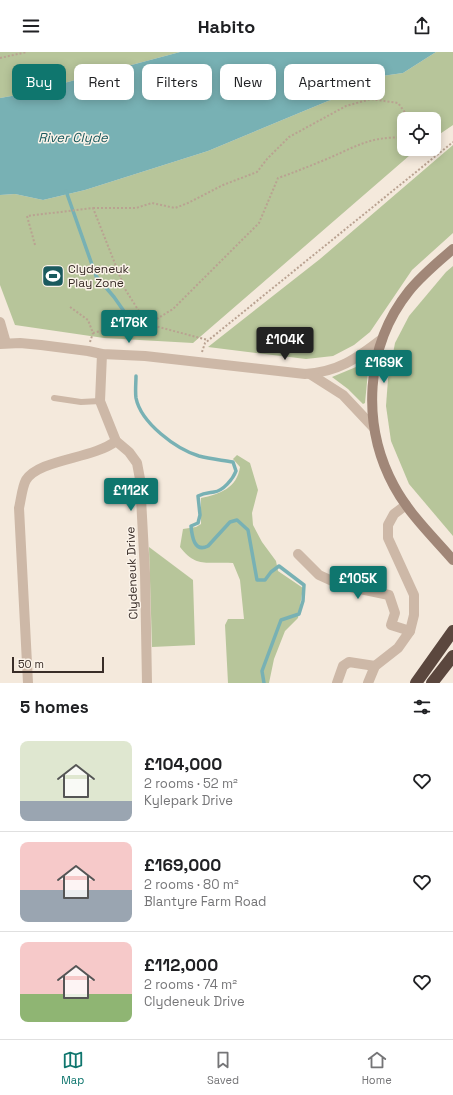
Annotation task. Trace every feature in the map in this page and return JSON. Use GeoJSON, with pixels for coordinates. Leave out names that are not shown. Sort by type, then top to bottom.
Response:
{"type":"FeatureCollection","features":[{"type":"Feature","properties":{"kind":"highway"},"geometry":{"type":"LineString","coordinates":[[416,683],[453,631]]}},
{"type":"Feature","properties":{"kind":"highway"},"geometry":{"type":"LineString","coordinates":[[432,683],[453,656]]}},
{"type":"Feature","properties":{"kind":"main road"},"geometry":{"type":"LineString","coordinates":[[451,558],[406,505],[388,474],[374,428],[372,407],[373,380],[382,339],[391,319],[408,292],[453,249]]}},
{"type":"Feature","properties":{"kind":"street"},"geometry":{"type":"LineString","coordinates":[[0,322],[3,343],[41,345],[102,354],[153,357],[298,374],[310,374],[343,366],[382,339]]}},
{"type":"Feature","properties":{"kind":"street","name":"Clydeneuk Drive"},"geometry":{"type":"LineString","coordinates":[[102,354],[100,401],[116,441],[129,452],[137,463],[140,479],[146,573],[147,683]]}},
{"type":"Feature","properties":{"kind":"street"},"geometry":{"type":"LineString","coordinates":[[310,374],[344,395],[374,428]]}},
{"type":"Feature","properties":{"kind":"street"},"geometry":{"type":"LineString","coordinates":[[28,683],[19,508],[26,480],[44,466],[77,458],[107,448],[116,441]]}},
{"type":"Feature","properties":{"kind":"street"},"geometry":{"type":"LineString","coordinates":[[368,683],[375,666],[398,648],[410,631],[414,615],[414,595],[388,538],[388,525],[394,514],[406,505]]}},
{"type":"Feature","properties":{"kind":"street"},"geometry":{"type":"LineString","coordinates":[[298,554],[319,575],[341,585],[389,595],[395,613],[391,625],[410,631]]}},
{"type":"Feature","properties":{"kind":"street"},"geometry":{"type":"LineString","coordinates":[[337,683],[343,666],[349,662],[375,666]]}},
{"type":"Feature","properties":{"kind":"lane"},"geometry":{"type":"LineString","coordinates":[[54,398],[80,402],[100,401]]}},
{"type":"Feature","properties":{"kind":"path"},"geometry":{"type":"LineString","coordinates":[[0,58],[27,52]]}},
{"type":"Feature","properties":{"kind":"path"},"geometry":{"type":"LineString","coordinates":[[35,245],[27,216],[93,208],[136,208],[152,203],[175,208],[188,204],[217,187],[257,172],[267,159],[289,137],[346,106],[371,99],[398,103],[405,112]]}},
{"type":"Feature","properties":{"kind":"path"},"geometry":{"type":"LineString","coordinates":[[70,307],[88,320],[93,333],[101,331],[124,334],[137,331],[173,309],[259,223],[278,178],[370,140],[397,138]]}},
{"type":"Feature","properties":{"kind":"path"},"geometry":{"type":"LineString","coordinates":[[441,152],[453,142]]}},
{"type":"Feature","properties":{"kind":"path"},"geometry":{"type":"LineString","coordinates":[[205,343],[437,156]]}},
{"type":"Feature","properties":{"kind":"path"},"geometry":{"type":"LineString","coordinates":[[93,208],[125,289],[147,324],[208,340]]}},
{"type":"Feature","properties":{"kind":"green space"},"geometry":{"type":"Polygon","coordinates":[[[0,52],[180,52],[134,64],[74,64],[74,80],[66,82],[66,64],[12,64],[12,96],[0,98],[0,52]]]}},
{"type":"Feature","properties":{"kind":"green space"},"geometry":{"type":"Polygon","coordinates":[[[436,52],[453,52],[453,125],[441,133],[441,112],[397,112],[397,156],[409,156],[193,343],[104,338],[15,325],[0,285],[0,195],[15,194],[43,200],[85,190],[208,151],[331,100],[385,100],[385,76],[403,73],[436,52]]]}},
{"type":"Feature","properties":{"kind":"green space"},"geometry":{"type":"Polygon","coordinates":[[[453,145],[453,233],[412,270],[370,332],[354,345],[333,356],[306,359],[208,347],[320,259],[453,145]]]}},
{"type":"Feature","properties":{"kind":"green space"},"geometry":{"type":"Polygon","coordinates":[[[453,266],[453,536],[409,484],[391,441],[386,406],[388,379],[395,343],[409,316],[446,272],[453,266]]]}},
{"type":"Feature","properties":{"kind":"green space"},"geometry":{"type":"Polygon","coordinates":[[[367,360],[369,361],[365,403],[363,404],[348,389],[332,377],[356,367],[367,360]]]}},
{"type":"Feature","properties":{"kind":"green space"},"geometry":{"type":"Polygon","coordinates":[[[237,455],[250,463],[258,490],[252,513],[253,525],[262,542],[276,561],[278,571],[303,588],[298,618],[285,631],[274,659],[269,683],[228,683],[225,625],[228,619],[244,619],[240,580],[233,563],[210,563],[198,561],[186,554],[180,547],[183,529],[196,527],[201,524],[201,498],[221,492],[235,480],[240,467],[233,459],[237,455]]]}},
{"type":"Feature","properties":{"kind":"green space"},"geometry":{"type":"Polygon","coordinates":[[[149,547],[193,580],[195,645],[152,647],[149,547]]]}},
{"type":"Feature","properties":{"kind":"water","name":"River Clyde"},"geometry":{"type":"Polygon","coordinates":[[[180,52],[436,52],[403,73],[385,76],[385,64],[284,64],[284,100],[331,100],[208,151],[85,190],[43,200],[15,194],[0,195],[0,98],[12,96],[12,100],[66,100],[66,82],[74,80],[74,100],[134,100],[134,64],[180,52]]]}},
{"type":"Feature","properties":{"kind":"waterway"},"geometry":{"type":"LineString","coordinates":[[66,191],[96,276],[114,297],[135,327]]}},
{"type":"Feature","properties":{"kind":"waterway"},"geometry":{"type":"LineString","coordinates":[[136,376],[136,398],[139,407],[145,417],[161,434],[180,448],[190,453],[203,457],[233,462],[236,471],[233,478],[227,484],[217,491],[198,496],[200,515],[198,523],[191,526],[193,539],[197,545],[203,548],[208,546],[230,522],[237,520],[248,530],[257,580],[265,580],[271,572],[279,566],[304,585],[303,601],[299,614],[281,620],[262,671],[264,683]]}},
{"type":"Feature","properties":{"kind":"place","name":"Clydeneuk Play Zone"},"geometry":{"type":"Point","coordinates":[53,276]}}]}
